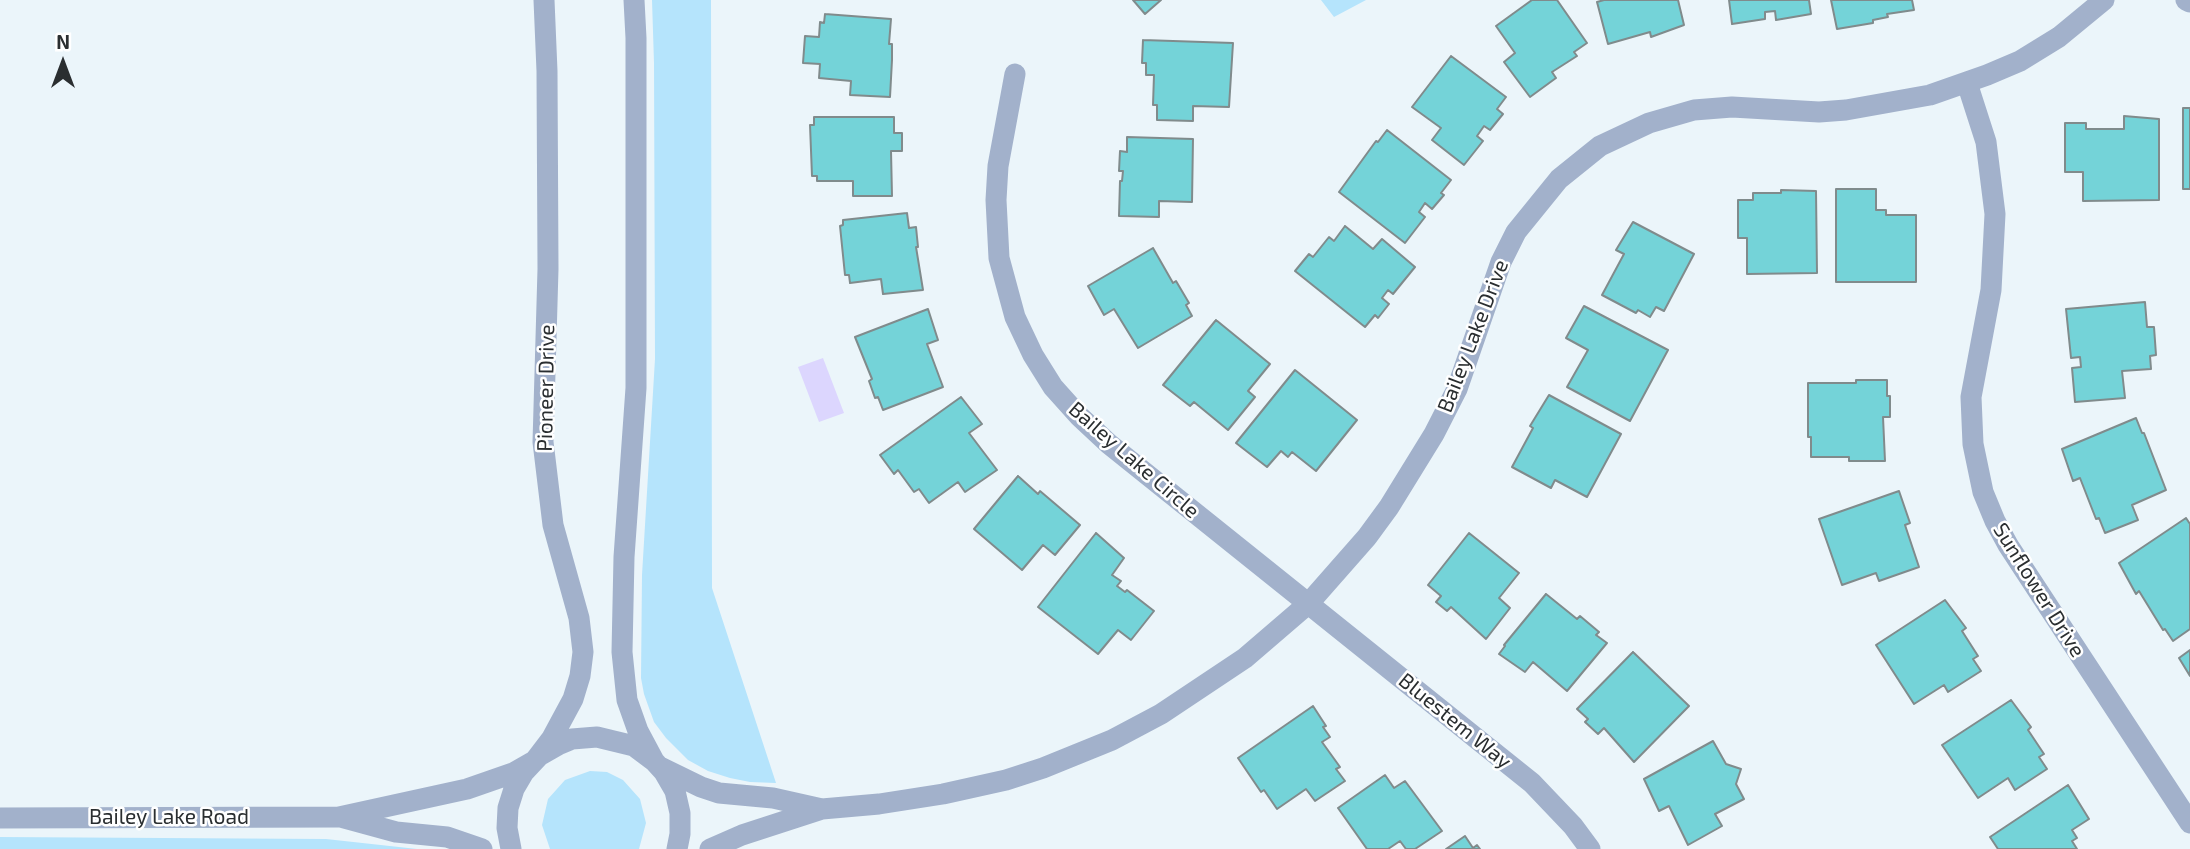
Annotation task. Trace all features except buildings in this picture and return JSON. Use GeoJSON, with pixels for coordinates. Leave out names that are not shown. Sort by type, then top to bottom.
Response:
{"type":"FeatureCollection","features":[{"type":"Feature","properties":{"kind":"street","name":"Pioneer Drive"},"geometry":{"type":"LineString","coordinates":[[511,849],[507,828],[511,799],[518,781],[552,738],[573,699],[583,652],[579,618],[554,525],[543,442],[548,269],[544,0]]}},
{"type":"Feature","properties":{"kind":"street"},"geometry":{"type":"LineString","coordinates":[[634,0],[636,388],[625,547],[622,652],[627,700],[638,731],[656,764],[670,781],[678,802],[681,823],[677,849]]}},
{"type":"Feature","properties":{"kind":"street","name":"Bailey Lake Drive"},"geometry":{"type":"LineString","coordinates":[[710,849],[742,835],[822,809],[913,800],[979,787],[1033,771],[1091,749],[1161,714],[1217,679],[1264,643],[1309,603],[1367,537],[1408,477],[1457,388],[1501,262],[1516,232],[1559,179],[1600,146],[1649,123],[1694,110],[1732,107],[1846,110],[1920,98],[1967,83],[2037,51],[2105,0]]}},
{"type":"Feature","properties":{"kind":"street","name":"Bailey Lake Circle"},"geometry":{"type":"LineString","coordinates":[[1015,74],[998,166],[997,241],[1007,295],[1033,355],[1064,400],[1095,432],[1309,603]]}},
{"type":"Feature","properties":{"kind":"street","name":"Sunflower Drive"},"geometry":{"type":"LineString","coordinates":[[1967,83],[1986,142],[1995,214],[1991,290],[1971,397],[1972,444],[1983,492],[2008,545],[2190,823]]}},
{"type":"Feature","properties":{"kind":"street","name":"Bluestem Way"},"geometry":{"type":"LineString","coordinates":[[1309,603],[1532,783],[1573,826],[1590,849]]}},
{"type":"Feature","properties":{"kind":"street","name":"Bailey Lake Drive"},"geometry":{"type":"LineString","coordinates":[[535,760],[572,739],[597,737],[634,746],[656,764],[691,783],[719,793],[773,798],[822,809]]}},
{"type":"Feature","properties":{"kind":"street","name":"Bailey Lake Road"},"geometry":{"type":"LineString","coordinates":[[0,818],[339,817],[475,787],[513,773],[535,760]]}},
{"type":"Feature","properties":{"kind":"street","name":"Bailey Lake Road"},"geometry":{"type":"LineString","coordinates":[[339,817],[396,832],[456,839],[482,849]]}},
{"type":"Feature","properties":{"kind":"shaded area"},"geometry":{"type":"Polygon","coordinates":[[[652,0],[711,0],[712,588],[776,783],[730,778],[708,771],[688,760],[654,722],[641,678],[642,575],[655,359],[652,0]]]}},
{"type":"Feature","properties":{"kind":"shaded area"},"geometry":{"type":"Polygon","coordinates":[[[1321,0],[1366,0],[1334,17],[1321,0]]]}},
{"type":"Feature","properties":{"kind":"shaded area"},"geometry":{"type":"Polygon","coordinates":[[[823,358],[844,413],[819,422],[798,367],[823,358]]]}},
{"type":"Feature","properties":{"kind":"shaded area"},"geometry":{"type":"Polygon","coordinates":[[[590,771],[607,772],[623,780],[640,799],[646,823],[639,849],[550,849],[542,825],[548,799],[565,780],[590,771]]]}},
{"type":"Feature","properties":{"kind":"shaded area"},"geometry":{"type":"Polygon","coordinates":[[[0,837],[326,839],[417,849],[0,849],[0,837]]]}}]}
